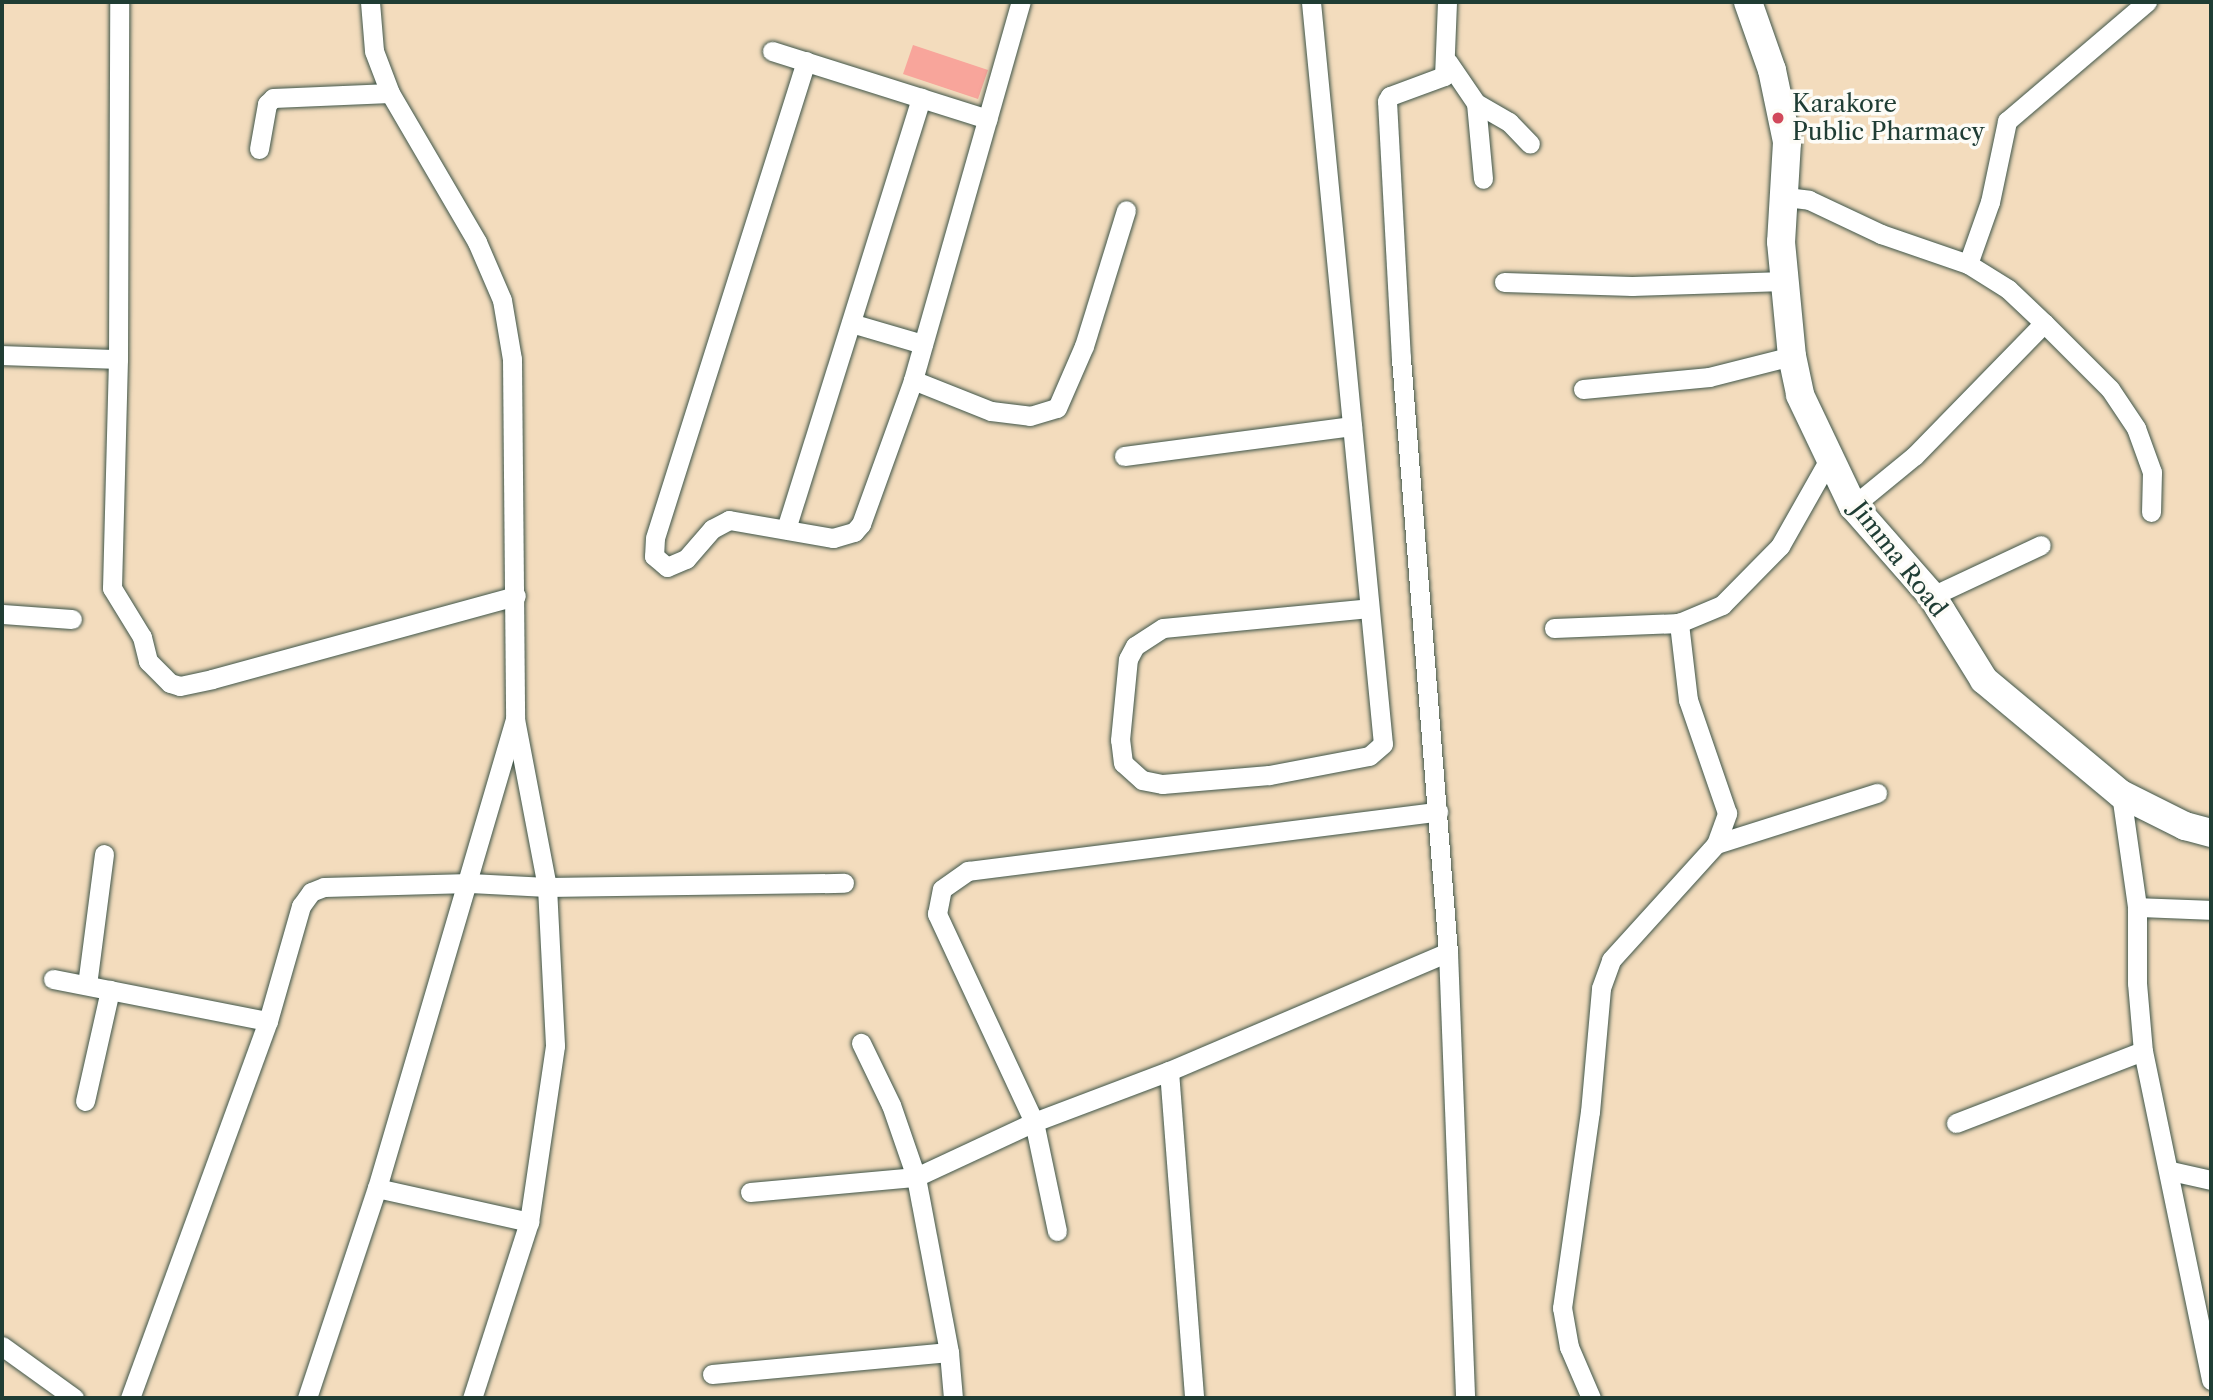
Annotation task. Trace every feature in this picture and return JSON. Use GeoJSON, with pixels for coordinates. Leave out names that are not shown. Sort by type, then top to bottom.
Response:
{"type":"FeatureCollection","features":[{"type":"Feature","properties":{"kind":"highway","name":"Jimma Road"},"geometry":{"type":"LineString","coordinates":[[1748,2],[1781,106],[1787,142],[1786,197],[1781,242],[1791,356],[1800,395],[1832,454],[1853,506],[1932,596],[1984,680],[2121,794],[2185,826],[2211,833]]}},
{"type":"Feature","properties":{"kind":"street"},"geometry":{"type":"LineString","coordinates":[[119,2],[118,359],[112,588],[142,637],[148,661],[170,683],[180,686],[516,596]]}},
{"type":"Feature","properties":{"kind":"street"},"geometry":{"type":"LineString","coordinates":[[370,2],[374,51],[390,93],[477,242],[502,300],[512,359],[515,719],[547,887],[555,1046],[528,1222],[472,1398]]}},
{"type":"Feature","properties":{"kind":"street"},"geometry":{"type":"LineString","coordinates":[[806,61],[655,538],[654,556],[667,567],[676,565],[712,529],[729,520],[832,538],[854,532],[913,380],[1021,2]]}},
{"type":"Feature","properties":{"kind":"street"},"geometry":{"type":"LineString","coordinates":[[1311,2],[1383,744],[1378,751],[1269,775],[1162,784],[1142,780],[1123,763],[1120,740],[1128,659],[1135,646],[1163,628],[1369,608]]}},
{"type":"Feature","properties":{"kind":"street"},"geometry":{"type":"LineString","coordinates":[[1447,2],[1448,62],[1441,79],[1395,94],[1387,101],[1401,358],[1448,952],[1465,1398]]}},
{"type":"Feature","properties":{"kind":"street"},"geometry":{"type":"LineString","coordinates":[[1968,264],[1990,202],[2007,121],[2147,2]]}},
{"type":"Feature","properties":{"kind":"street"},"geometry":{"type":"LineString","coordinates":[[772,51],[988,119]]}},
{"type":"Feature","properties":{"kind":"street"},"geometry":{"type":"LineString","coordinates":[[1448,62],[1476,103],[1509,122],[1530,144]]}},
{"type":"Feature","properties":{"kind":"street"},"geometry":{"type":"LineString","coordinates":[[259,149],[267,104],[273,97],[390,93]]}},
{"type":"Feature","properties":{"kind":"street"},"geometry":{"type":"LineString","coordinates":[[786,529],[921,97]]}},
{"type":"Feature","properties":{"kind":"street"},"geometry":{"type":"LineString","coordinates":[[1476,103],[1483,179]]}},
{"type":"Feature","properties":{"kind":"street"},"geometry":{"type":"LineString","coordinates":[[1786,197],[1809,200],[1881,234],[1968,264],[2008,289],[2110,389],[2136,428],[2152,472],[2151,512]]}},
{"type":"Feature","properties":{"kind":"street"},"geometry":{"type":"LineString","coordinates":[[913,380],[991,411],[1030,416],[1057,408],[1084,346],[1126,210]]}},
{"type":"Feature","properties":{"kind":"street"},"geometry":{"type":"LineString","coordinates":[[1504,282],[1632,286],[1784,281]]}},
{"type":"Feature","properties":{"kind":"street"},"geometry":{"type":"LineString","coordinates":[[850,323],[923,344]]}},
{"type":"Feature","properties":{"kind":"street"},"geometry":{"type":"LineString","coordinates":[[1853,506],[1914,456],[2044,323]]}},
{"type":"Feature","properties":{"kind":"street"},"geometry":{"type":"LineString","coordinates":[[2,355],[118,359]]}},
{"type":"Feature","properties":{"kind":"street"},"geometry":{"type":"LineString","coordinates":[[1583,389],[1709,377],[1791,356]]}},
{"type":"Feature","properties":{"kind":"street"},"geometry":{"type":"LineString","coordinates":[[1124,456],[1352,426]]}},
{"type":"Feature","properties":{"kind":"street"},"geometry":{"type":"LineString","coordinates":[[1554,628],[1679,622],[1722,606],[1780,546],[1832,454]]}},
{"type":"Feature","properties":{"kind":"street"},"geometry":{"type":"LineString","coordinates":[[1932,596],[2041,545]]}},
{"type":"Feature","properties":{"kind":"street"},"geometry":{"type":"LineString","coordinates":[[2,614],[72,619]]}},
{"type":"Feature","properties":{"kind":"street"},"geometry":{"type":"LineString","coordinates":[[1591,1398],[1569,1347],[1562,1308],[1590,1112],[1601,988],[1611,960],[1716,844],[1727,813],[1688,700],[1679,622]]}},
{"type":"Feature","properties":{"kind":"street"},"geometry":{"type":"LineString","coordinates":[[307,1398],[377,1188],[470,883],[515,719]]}},
{"type":"Feature","properties":{"kind":"street"},"geometry":{"type":"LineString","coordinates":[[1716,844],[1877,793]]}},
{"type":"Feature","properties":{"kind":"street"},"geometry":{"type":"LineString","coordinates":[[2121,794],[2137,907],[2137,983],[2143,1051],[2171,1171],[2211,1380]]}},
{"type":"Feature","properties":{"kind":"street"},"geometry":{"type":"LineString","coordinates":[[1057,1231],[1034,1122],[937,914],[942,889],[968,871],[1438,812]]}},
{"type":"Feature","properties":{"kind":"street"},"geometry":{"type":"LineString","coordinates":[[87,985],[104,855]]}},
{"type":"Feature","properties":{"kind":"street"},"geometry":{"type":"LineString","coordinates":[[130,1398],[268,1021],[301,906],[311,892],[324,887],[470,883],[547,887],[844,883]]}},
{"type":"Feature","properties":{"kind":"street"},"geometry":{"type":"LineString","coordinates":[[2137,907],[2211,910]]}},
{"type":"Feature","properties":{"kind":"street"},"geometry":{"type":"LineString","coordinates":[[750,1192],[916,1177],[1034,1122],[1169,1071],[1448,952]]}},
{"type":"Feature","properties":{"kind":"street"},"geometry":{"type":"LineString","coordinates":[[53,979],[268,1021]]}},
{"type":"Feature","properties":{"kind":"street"},"geometry":{"type":"LineString","coordinates":[[85,1101],[110,990]]}},
{"type":"Feature","properties":{"kind":"street"},"geometry":{"type":"LineString","coordinates":[[861,1043],[891,1105],[916,1177],[949,1352],[953,1398]]}},
{"type":"Feature","properties":{"kind":"street"},"geometry":{"type":"LineString","coordinates":[[1956,1123],[2143,1051]]}},
{"type":"Feature","properties":{"kind":"street"},"geometry":{"type":"LineString","coordinates":[[1169,1071],[1194,1398]]}},
{"type":"Feature","properties":{"kind":"street"},"geometry":{"type":"LineString","coordinates":[[2171,1171],[2211,1180]]}},
{"type":"Feature","properties":{"kind":"street"},"geometry":{"type":"LineString","coordinates":[[377,1188],[528,1222]]}},
{"type":"Feature","properties":{"kind":"street"},"geometry":{"type":"LineString","coordinates":[[2,1346],[74,1398]]}},
{"type":"Feature","properties":{"kind":"street"},"geometry":{"type":"LineString","coordinates":[[712,1374],[949,1352]]}},
{"type":"Feature","properties":{"kind":"building"},"geometry":{"type":"Polygon","coordinates":[[[913,45],[988,70],[978,99],[903,74],[913,45]]]}},
{"type":"Feature","properties":{"kind":"place","name":"Karakore Public Pharmacy"},"geometry":{"type":"Point","coordinates":[1778,118]}}]}
